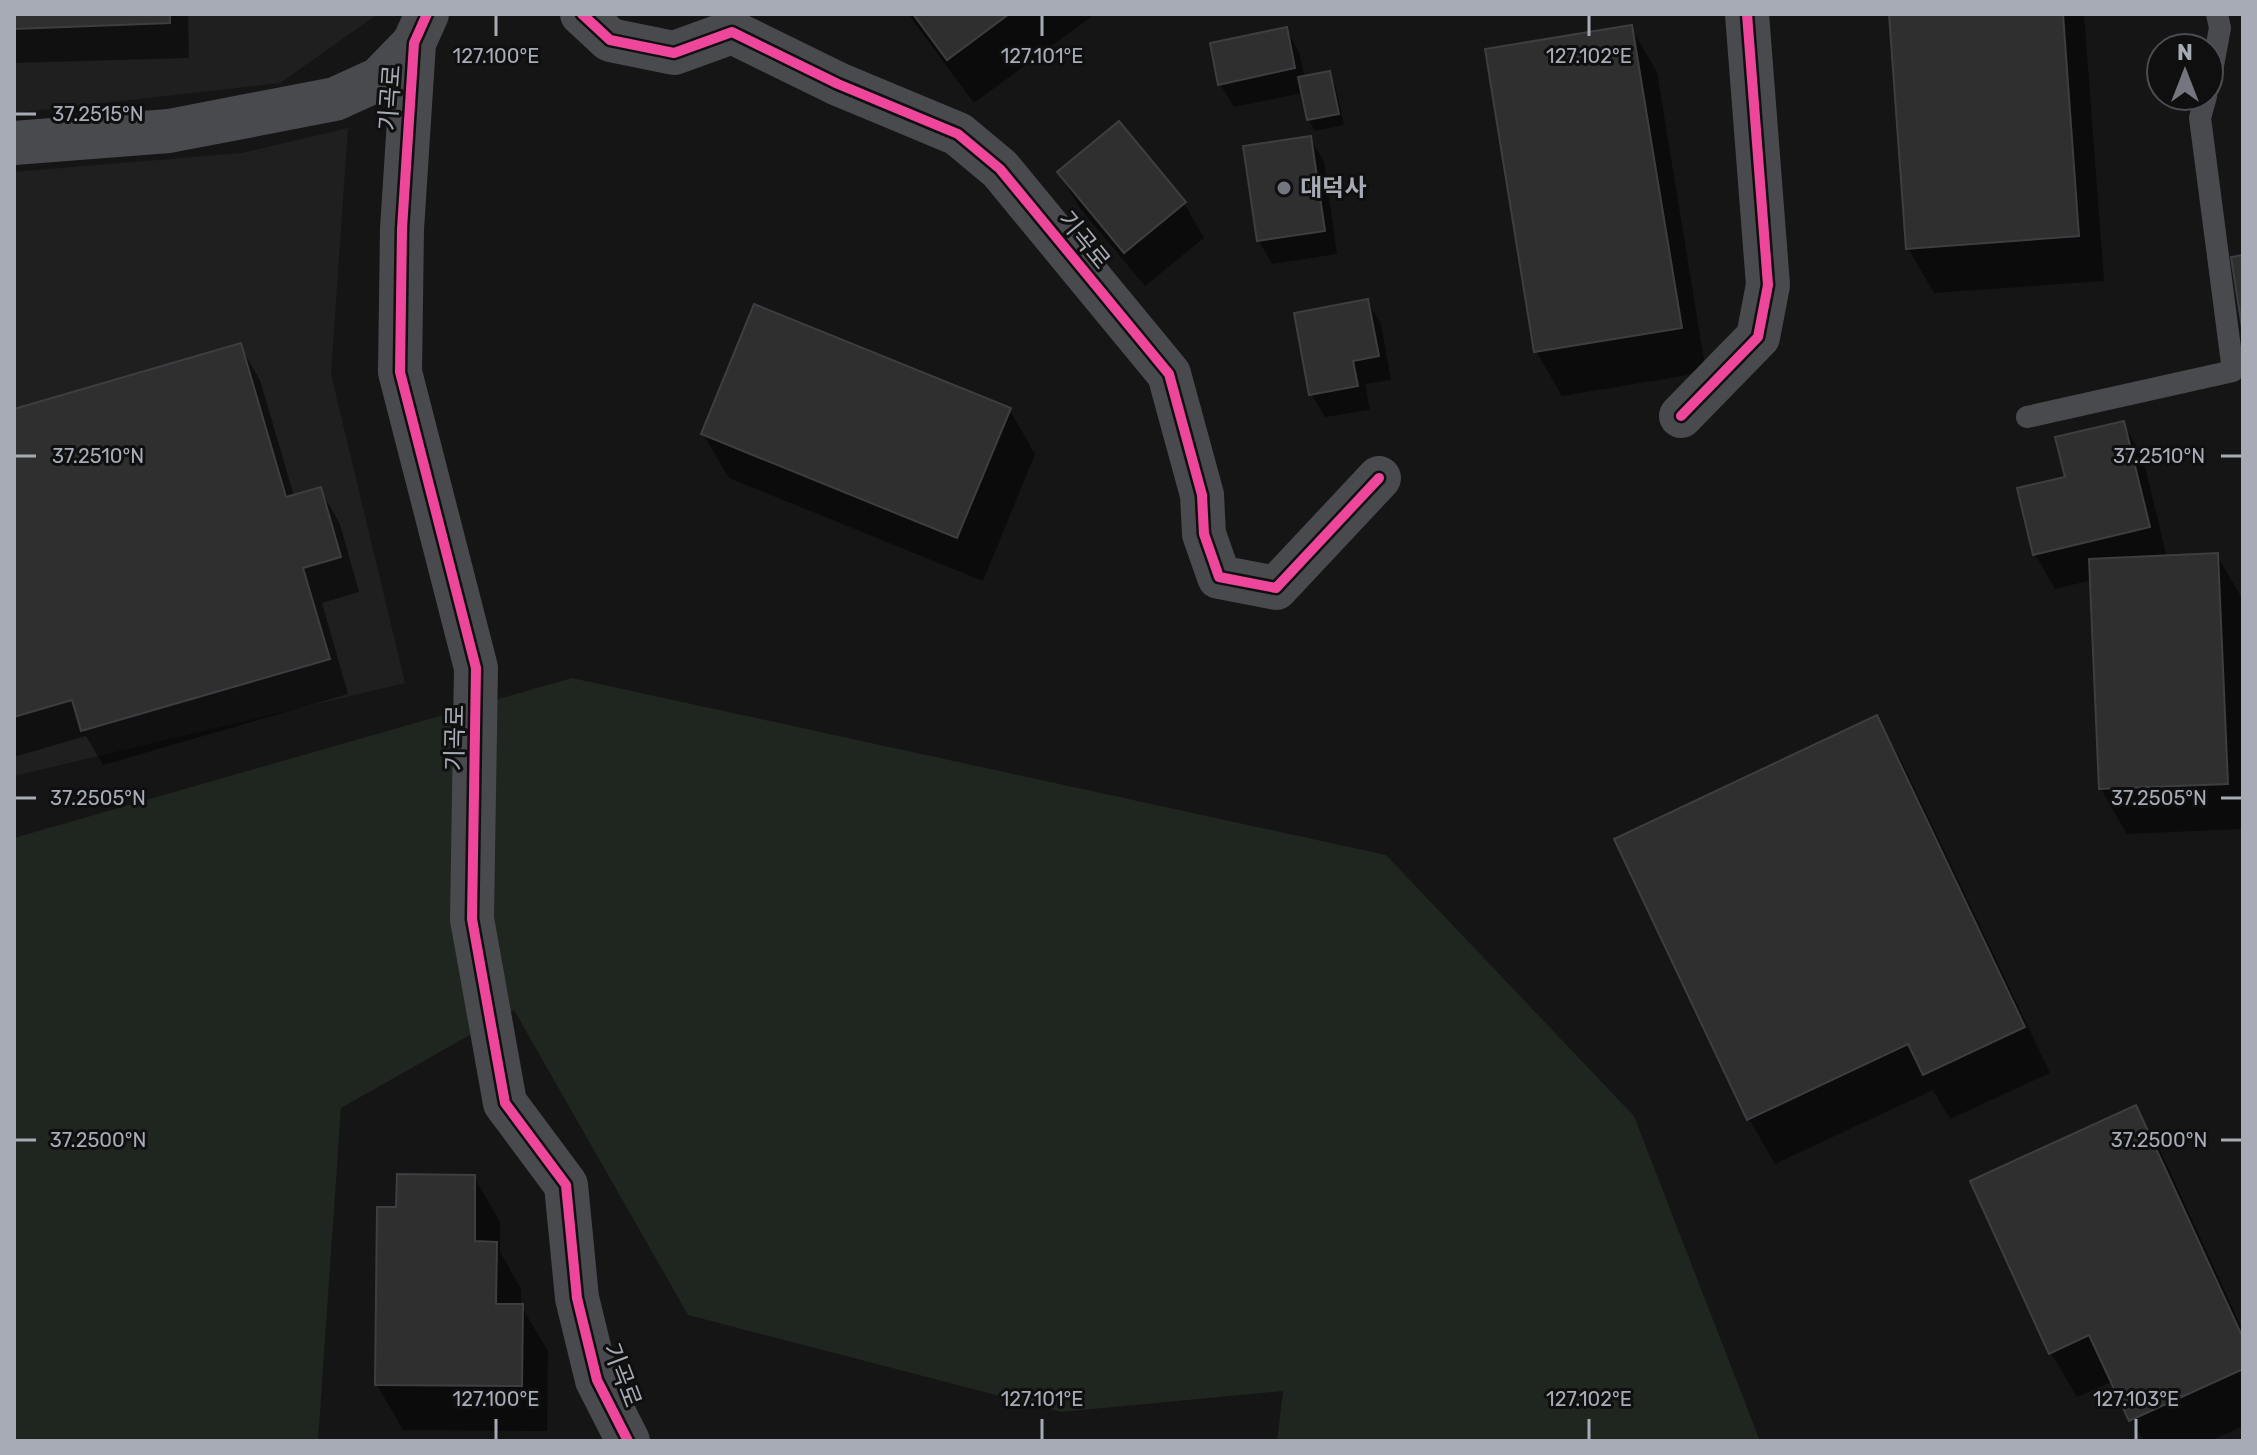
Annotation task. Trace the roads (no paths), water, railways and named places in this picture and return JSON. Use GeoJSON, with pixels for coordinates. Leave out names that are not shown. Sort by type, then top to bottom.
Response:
{"type":"FeatureCollection","features":[{"type":"Feature","properties":{"kind":"street","name":"기곡로"},"geometry":{"type":"LineString","coordinates":[[582,14],[610,40],[674,53],[732,32],[838,84],[958,134],[1000,169],[1169,374],[1202,495],[1204,534],[1219,577],[1276,588],[1379,478]]}},
{"type":"Feature","properties":{"kind":"street"},"geometry":{"type":"LineString","coordinates":[[1681,416],[1758,337],[1768,285],[1747,14]]}},
{"type":"Feature","properties":{"kind":"street","name":"기곡로"},"geometry":{"type":"LineString","coordinates":[[420,29],[402,229],[400,372],[476,668],[472,919],[505,1103],[566,1185],[577,1298],[597,1380],[628,1441]]}},
{"type":"Feature","properties":{"kind":"street"},"geometry":{"type":"LineString","coordinates":[[14,143],[169,131],[335,99],[379,79],[420,29]]}},
{"type":"Feature","properties":{"kind":"lane"},"geometry":{"type":"LineString","coordinates":[[2027,417],[2233,371],[2202,112]]}},
{"type":"Feature","properties":{"kind":"place","name":"대덕사"},"geometry":{"type":"Point","coordinates":[1284,188]}}]}
